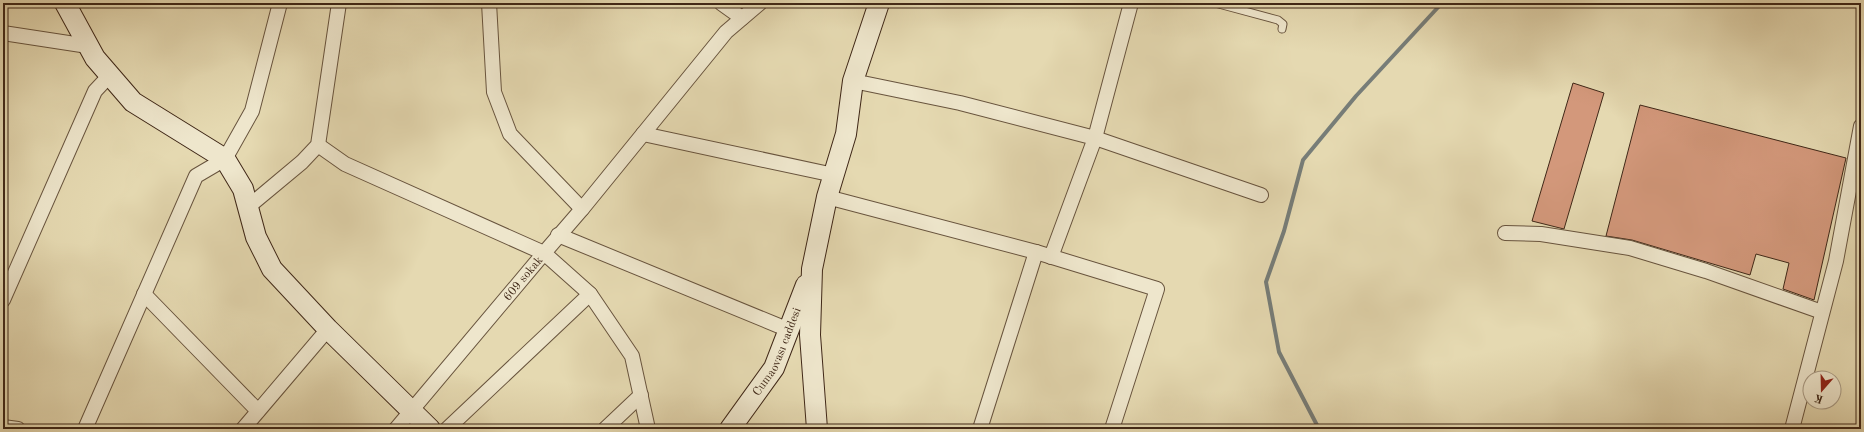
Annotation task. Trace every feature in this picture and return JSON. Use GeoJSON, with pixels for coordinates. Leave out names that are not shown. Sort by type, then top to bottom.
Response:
{"type":"FeatureCollection","features":[{"type":"Feature","properties":{"kind":"main road"},"geometry":{"type":"LineString","coordinates":[[65,3],[95,58],[133,102],[225,159],[243,189],[256,237],[272,269],[328,329],[430,429]]}},
{"type":"Feature","properties":{"kind":"main road"},"geometry":{"type":"LineString","coordinates":[[817,429],[810,335],[812,268],[827,197],[846,134],[853,82],[879,3]]}},
{"type":"Feature","properties":{"kind":"main road","name":"Cumaovası caddesi"},"geometry":{"type":"LineString","coordinates":[[730,429],[774,368],[812,268]]}},
{"type":"Feature","properties":{"kind":"street"},"geometry":{"type":"LineString","coordinates":[[85,429],[196,176],[225,159],[252,111],[280,3]]}},
{"type":"Feature","properties":{"kind":"street"},"geometry":{"type":"LineString","coordinates":[[248,207],[302,162],[318,145],[339,3]]}},
{"type":"Feature","properties":{"kind":"street"},"geometry":{"type":"LineString","coordinates":[[490,3],[494,92],[510,134],[582,209]]}},
{"type":"Feature","properties":{"kind":"street"},"geometry":{"type":"LineString","coordinates":[[721,3],[742,18]]}},
{"type":"Feature","properties":{"kind":"street"},"geometry":{"type":"LineString","coordinates":[[318,145],[346,164],[544,253],[582,209],[726,32],[760,3]]}},
{"type":"Feature","properties":{"kind":"street"},"geometry":{"type":"LineString","coordinates":[[1051,257],[1095,138],[1131,3]]}},
{"type":"Feature","properties":{"kind":"street"},"geometry":{"type":"LineString","coordinates":[[3,33],[88,46]]}},
{"type":"Feature","properties":{"kind":"street"},"geometry":{"type":"LineString","coordinates":[[3,300],[95,91],[110,75]]}},
{"type":"Feature","properties":{"kind":"street"},"geometry":{"type":"LineString","coordinates":[[853,82],[960,103],[1095,138],[1261,195]]}},
{"type":"Feature","properties":{"kind":"street"},"geometry":{"type":"LineString","coordinates":[[1792,429],[1837,253],[1861,126]]}},
{"type":"Feature","properties":{"kind":"street"},"geometry":{"type":"LineString","coordinates":[[643,134],[834,175]]}},
{"type":"Feature","properties":{"kind":"street"},"geometry":{"type":"LineString","coordinates":[[827,197],[1036,252],[1157,289],[1112,429]]}},
{"type":"Feature","properties":{"kind":"street"},"geometry":{"type":"LineString","coordinates":[[1505,233],[1541,234],[1630,248],[1706,271],[1822,312]]}},
{"type":"Feature","properties":{"kind":"street"},"geometry":{"type":"LineString","coordinates":[[558,236],[789,330]]}},
{"type":"Feature","properties":{"kind":"street"},"geometry":{"type":"LineString","coordinates":[[980,429],[1036,252]]}},
{"type":"Feature","properties":{"kind":"street","name":"609 sokak"},"geometry":{"type":"LineString","coordinates":[[396,429],[544,253],[590,294],[632,356],[648,429]]}},
{"type":"Feature","properties":{"kind":"street"},"geometry":{"type":"LineString","coordinates":[[144,294],[258,411]]}},
{"type":"Feature","properties":{"kind":"street"},"geometry":{"type":"LineString","coordinates":[[447,429],[590,294]]}},
{"type":"Feature","properties":{"kind":"street"},"geometry":{"type":"LineString","coordinates":[[243,429],[328,329]]}},
{"type":"Feature","properties":{"kind":"street"},"geometry":{"type":"LineString","coordinates":[[605,429],[641,395]]}},
{"type":"Feature","properties":{"kind":"street"},"geometry":{"type":"LineString","coordinates":[[3,427],[18,429]]}},
{"type":"Feature","properties":{"kind":"lane"},"geometry":{"type":"LineString","coordinates":[[1215,3],[1278,20],[1283,24],[1282,29]]}},
{"type":"Feature","properties":{"kind":"building"},"geometry":{"type":"Polygon","coordinates":[[[1573,83],[1604,93],[1564,229],[1532,221],[1573,83]]]}},
{"type":"Feature","properties":{"kind":"building"},"geometry":{"type":"Polygon","coordinates":[[[1640,105],[1846,158],[1814,300],[1783,289],[1789,263],[1756,254],[1750,275],[1632,240],[1606,236],[1640,105]]]}},
{"type":"Feature","properties":{"kind":"waterway"},"geometry":{"type":"LineString","coordinates":[[1319,429],[1279,352],[1266,282],[1284,231],[1303,160],[1356,96],[1442,3]]}}]}
